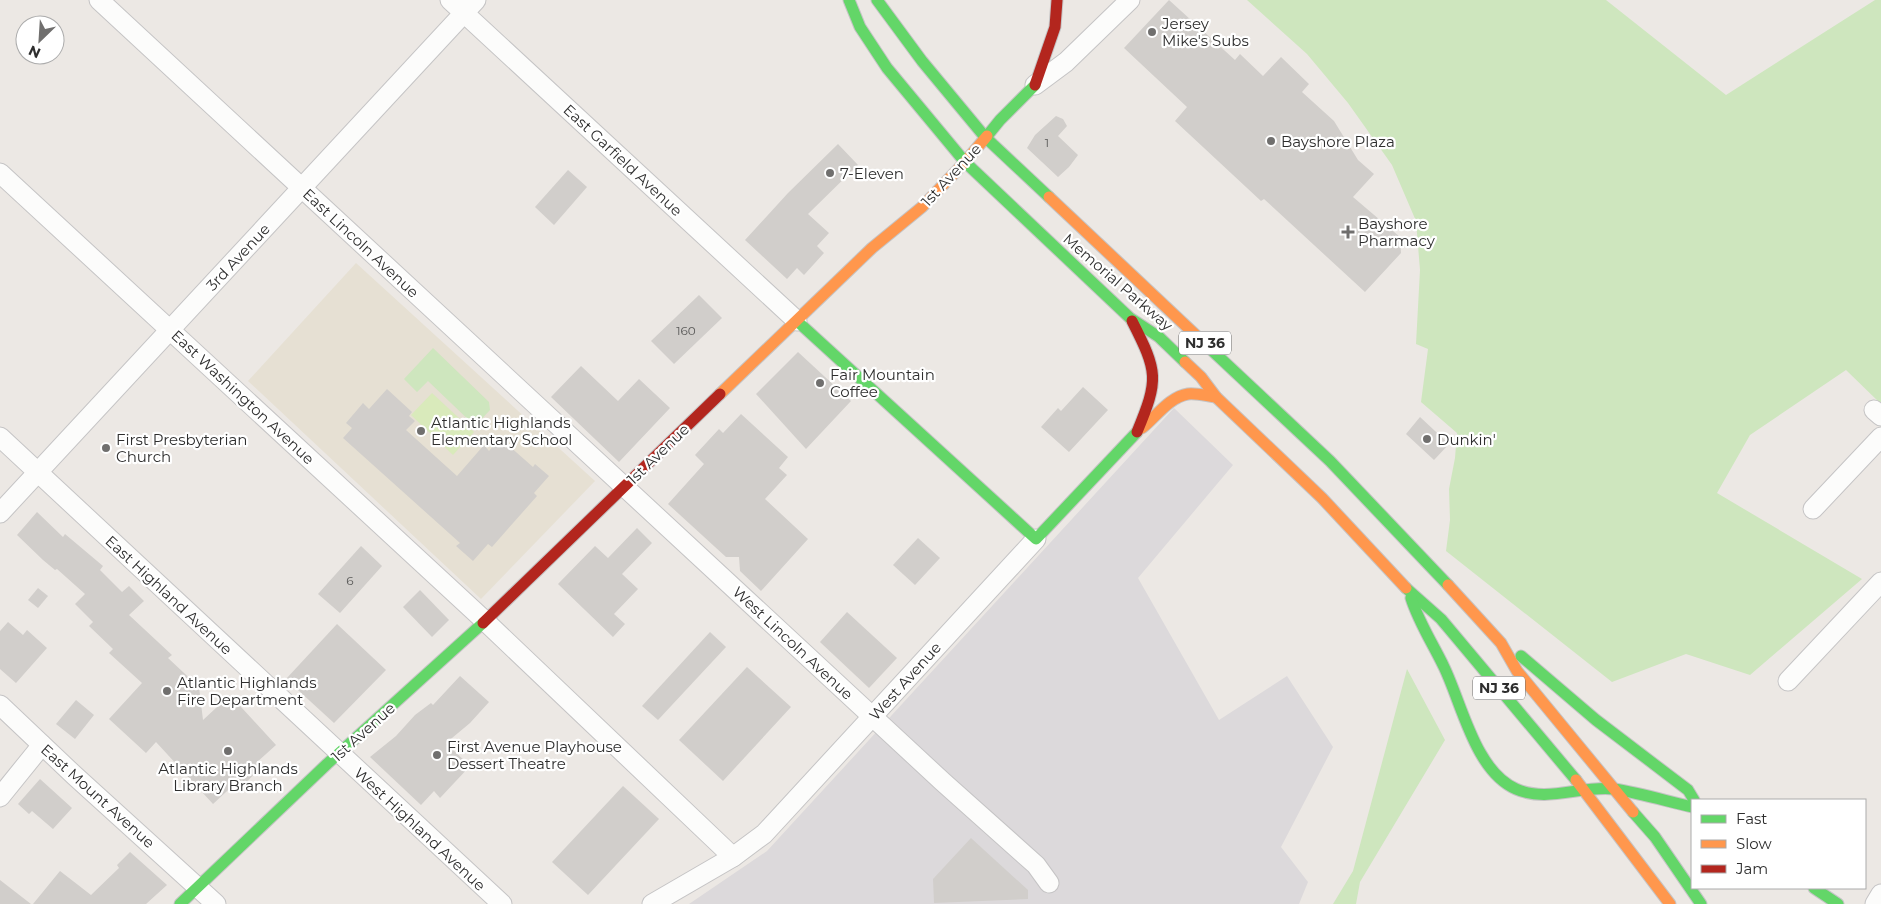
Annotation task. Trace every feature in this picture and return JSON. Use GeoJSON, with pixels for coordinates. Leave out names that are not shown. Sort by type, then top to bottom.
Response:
{"type":"FeatureCollection","features":[{"type":"Feature","properties":{"kind":"main road","name":"Memorial Parkway"},"geometry":{"type":"LineString","coordinates":[[849,0],[860,27],[887,68],[965,162],[1130,318],[1159,337],[1201,377],[1216,397],[1322,498],[1409,591]]}},
{"type":"Feature","properties":{"kind":"main road","name":"Memorial Parkway"},"geometry":{"type":"LineString","coordinates":[[877,0],[956,104],[985,137],[1330,461],[1420,554],[1501,643]]}},
{"type":"Feature","properties":{"kind":"main road"},"geometry":{"type":"LineString","coordinates":[[1035,85],[1055,27],[1057,0]]}},
{"type":"Feature","properties":{"kind":"main road"},"geometry":{"type":"LineString","coordinates":[[900,31],[901,17]]}},
{"type":"Feature","properties":{"kind":"main road","name":"1st Avenue"},"geometry":{"type":"LineString","coordinates":[[180,904],[339,753],[486,621],[872,248],[922,207],[1035,85]]}},
{"type":"Feature","properties":{"kind":"main road"},"geometry":{"type":"LineString","coordinates":[[1130,318],[1151,359],[1154,372],[1152,394],[1137,432]]}},
{"type":"Feature","properties":{"kind":"main road"},"geometry":{"type":"LineString","coordinates":[[797,321],[1036,539]]}},
{"type":"Feature","properties":{"kind":"main road"},"geometry":{"type":"LineString","coordinates":[[1137,432],[1154,420],[1171,402],[1179,397],[1187,394],[1216,397]]}},
{"type":"Feature","properties":{"kind":"main road","name":"West Avenue"},"geometry":{"type":"LineString","coordinates":[[1036,539],[1137,432]]}},
{"type":"Feature","properties":{"kind":"main road"},"geometry":{"type":"LineString","coordinates":[[1409,591],[1416,614],[1444,667],[1479,752],[1500,779],[1516,789],[1532,793],[1553,794],[1584,789],[1614,789],[1691,807]]}},
{"type":"Feature","properties":{"kind":"main road","name":"NJ 36"},"geometry":{"type":"LineString","coordinates":[[1409,591],[1441,619],[1584,789],[1670,904]]}},
{"type":"Feature","properties":{"kind":"main road"},"geometry":{"type":"LineString","coordinates":[[1501,643],[1529,661],[1589,714],[1688,790],[1693,799]]}},
{"type":"Feature","properties":{"kind":"main road","name":"NJ 36"},"geometry":{"type":"LineString","coordinates":[[1501,643],[1517,671],[1655,837],[1701,904]]}},
{"type":"Feature","properties":{"kind":"main road"},"geometry":{"type":"LineString","coordinates":[[1816,889],[1838,904]]}},
{"type":"Feature","properties":{"kind":"street","name":"East Lincoln Avenue"},"geometry":{"type":"LineString","coordinates":[[98,0],[624,487]]}},
{"type":"Feature","properties":{"kind":"street","name":"East Garfield Avenue"},"geometry":{"type":"LineString","coordinates":[[450,0],[470,7],[797,321]]}},
{"type":"Feature","properties":{"kind":"street","name":"1st Avenue"},"geometry":{"type":"LineString","coordinates":[[1035,85],[1066,62],[1130,0]]}},
{"type":"Feature","properties":{"kind":"street","name":"3rd Avenue"},"geometry":{"type":"LineString","coordinates":[[0,514],[301,187],[470,7]]}},
{"type":"Feature","properties":{"kind":"street","name":"East Washington Avenue"},"geometry":{"type":"LineString","coordinates":[[0,173],[486,621],[733,857]]}},
{"type":"Feature","properties":{"kind":"street","name":"East Highland Avenue"},"geometry":{"type":"LineString","coordinates":[[0,437],[339,753]]}},
{"type":"Feature","properties":{"kind":"street"},"geometry":{"type":"LineString","coordinates":[[1813,508],[1881,437]]}},
{"type":"Feature","properties":{"kind":"street","name":"West Lincoln Avenue"},"geometry":{"type":"LineString","coordinates":[[624,487],[1036,866],[1049,882]]}},
{"type":"Feature","properties":{"kind":"street","name":"West Avenue"},"geometry":{"type":"LineString","coordinates":[[652,904],[733,857],[764,834],[1036,539]]}},
{"type":"Feature","properties":{"kind":"street"},"geometry":{"type":"LineString","coordinates":[[1788,681],[1881,582]]}},
{"type":"Feature","properties":{"kind":"street","name":"East Mount Avenue"},"geometry":{"type":"LineString","coordinates":[[0,705],[216,904]]}},
{"type":"Feature","properties":{"kind":"street"},"geometry":{"type":"LineString","coordinates":[[0,797],[42,745]]}},
{"type":"Feature","properties":{"kind":"street","name":"West Highland Avenue"},"geometry":{"type":"LineString","coordinates":[[339,753],[502,904]]}},
{"type":"Feature","properties":{"kind":"street"},"geometry":{"type":"LineString","coordinates":[[1875,904],[1881,894]]}},
{"type":"Feature","properties":{"kind":"shaded area","name":"Atlantic Highlands Elementary School"},"geometry":{"type":"Polygon","coordinates":[[[356,263],[595,481],[481,599],[248,381],[356,263]]]}},
{"type":"Feature","properties":{"kind":"shaded area"},"geometry":{"type":"Polygon","coordinates":[[[1174,408],[1233,465],[1138,578],[1219,720],[1287,676],[1333,747],[1281,847],[1308,882],[1299,904],[689,904],[767,851],[1174,408]]]}},
{"type":"Feature","properties":{"kind":"green space"},"geometry":{"type":"Polygon","coordinates":[[[1247,0],[1606,0],[1726,95],[1875,0],[1881,0],[1881,404],[1846,370],[1750,435],[1717,493],[1862,579],[1750,675],[1686,654],[1612,682],[1446,551],[1450,520],[1449,489],[1455,458],[1457,433],[1421,402],[1428,349],[1416,344],[1420,270],[1416,221],[1392,165],[1348,103],[1307,54],[1247,0]]]}},
{"type":"Feature","properties":{"kind":"green space"},"geometry":{"type":"Polygon","coordinates":[[[433,348],[489,402],[490,410],[475,426],[428,381],[417,392],[404,379],[433,348]]]}},
{"type":"Feature","properties":{"kind":"green space"},"geometry":{"type":"Polygon","coordinates":[[[432,393],[474,432],[453,455],[411,415],[432,393]]]}},
{"type":"Feature","properties":{"kind":"green space"},"geometry":{"type":"Polygon","coordinates":[[[1407,669],[1445,740],[1360,882],[1356,904],[1333,904],[1353,871],[1407,669]]]}},
{"type":"Feature","properties":{"kind":"building","name":"Bayshore Plaza"},"geometry":{"type":"Polygon","coordinates":[[[1169,0],[1235,60],[1240,54],[1263,76],[1281,57],[1309,84],[1302,92],[1334,121],[1358,160],[1374,174],[1353,197],[1400,237],[1401,253],[1365,292],[1264,199],[1261,201],[1175,121],[1187,107],[1124,48],[1169,0]]]}},
{"type":"Feature","properties":{"kind":"building"},"geometry":{"type":"Polygon","coordinates":[[[1056,116],[1063,119],[1067,126],[1058,136],[1078,155],[1058,177],[1027,148],[1035,135],[1056,116]]]}},
{"type":"Feature","properties":{"kind":"building"},"geometry":{"type":"Polygon","coordinates":[[[838,144],[858,165],[808,214],[829,233],[817,246],[824,253],[804,275],[797,268],[787,279],[745,240],[788,193],[838,144]]]}},
{"type":"Feature","properties":{"kind":"building"},"geometry":{"type":"Polygon","coordinates":[[[568,170],[587,187],[554,225],[535,207],[568,170]]]}},
{"type":"Feature","properties":{"kind":"building"},"geometry":{"type":"Polygon","coordinates":[[[699,295],[722,318],[674,364],[651,341],[699,295]]]}},
{"type":"Feature","properties":{"kind":"building"},"geometry":{"type":"Polygon","coordinates":[[[798,352],[851,401],[806,449],[756,394],[798,352]]]}},
{"type":"Feature","properties":{"kind":"building"},"geometry":{"type":"Polygon","coordinates":[[[581,366],[618,401],[639,379],[670,408],[619,462],[551,397],[581,366]]]}},
{"type":"Feature","properties":{"kind":"building"},"geometry":{"type":"Polygon","coordinates":[[[1083,387],[1108,410],[1069,452],[1041,427],[1058,408],[1061,411],[1083,387]]]}},
{"type":"Feature","properties":{"kind":"building"},"geometry":{"type":"Polygon","coordinates":[[[387,389],[412,412],[409,416],[415,421],[406,430],[457,476],[484,445],[489,451],[500,438],[533,467],[535,464],[549,476],[534,493],[537,496],[492,547],[488,544],[473,561],[456,546],[460,543],[343,438],[352,428],[346,423],[363,403],[369,409],[387,389]]]}},
{"type":"Feature","properties":{"kind":"building"},"geometry":{"type":"Polygon","coordinates":[[[741,414],[788,457],[779,468],[787,475],[765,499],[808,539],[761,591],[740,571],[739,557],[726,557],[668,504],[704,464],[695,455],[719,429],[723,433],[741,414]]]}},
{"type":"Feature","properties":{"kind":"building","name":"Dunkin'"},"geometry":{"type":"Polygon","coordinates":[[[1420,417],[1449,444],[1434,460],[1406,434],[1420,417]]]}},
{"type":"Feature","properties":{"kind":"building"},"geometry":{"type":"Polygon","coordinates":[[[37,512],[63,537],[65,534],[103,566],[100,570],[122,592],[129,586],[144,601],[129,615],[172,655],[168,658],[199,687],[203,720],[230,695],[276,745],[256,763],[261,768],[243,785],[239,780],[213,804],[156,742],[146,753],[109,719],[142,683],[109,653],[113,649],[89,626],[93,622],[75,604],[85,594],[57,569],[55,570],[43,560],[17,535],[37,512]]]}},
{"type":"Feature","properties":{"kind":"building"},"geometry":{"type":"Polygon","coordinates":[[[637,528],[652,543],[622,574],[638,589],[614,614],[625,624],[613,637],[558,584],[595,546],[608,558],[637,528]]]}},
{"type":"Feature","properties":{"kind":"building"},"geometry":{"type":"Polygon","coordinates":[[[918,538],[940,558],[915,585],[893,565],[918,538]]]}},
{"type":"Feature","properties":{"kind":"building"},"geometry":{"type":"Polygon","coordinates":[[[361,546],[382,566],[340,613],[318,594],[361,546]]]}},
{"type":"Feature","properties":{"kind":"building"},"geometry":{"type":"Polygon","coordinates":[[[38,588],[48,596],[38,608],[28,600],[38,588]]]}},
{"type":"Feature","properties":{"kind":"building"},"geometry":{"type":"Polygon","coordinates":[[[420,590],[449,620],[432,637],[403,607],[420,590]]]}},
{"type":"Feature","properties":{"kind":"building"},"geometry":{"type":"Polygon","coordinates":[[[847,612],[897,658],[869,688],[820,642],[847,612]]]}},
{"type":"Feature","properties":{"kind":"building"},"geometry":{"type":"Polygon","coordinates":[[[8,622],[23,635],[27,630],[47,648],[16,683],[0,669],[0,631],[8,622]]]}},
{"type":"Feature","properties":{"kind":"building"},"geometry":{"type":"Polygon","coordinates":[[[337,624],[386,670],[334,723],[286,679],[337,624]]]}},
{"type":"Feature","properties":{"kind":"building"},"geometry":{"type":"Polygon","coordinates":[[[710,632],[726,647],[658,720],[642,706],[710,632]]]}},
{"type":"Feature","properties":{"kind":"building"},"geometry":{"type":"Polygon","coordinates":[[[747,667],[791,707],[723,781],[679,740],[747,667]]]}},
{"type":"Feature","properties":{"kind":"building"},"geometry":{"type":"Polygon","coordinates":[[[460,676],[489,702],[470,723],[446,743],[470,766],[440,798],[434,791],[421,805],[370,757],[396,736],[415,715],[431,703],[433,705],[460,676]]]}},
{"type":"Feature","properties":{"kind":"building"},"geometry":{"type":"Polygon","coordinates":[[[76,700],[94,715],[75,739],[56,724],[76,700]]]}},
{"type":"Feature","properties":{"kind":"building"},"geometry":{"type":"Polygon","coordinates":[[[40,779],[72,808],[53,829],[32,811],[29,814],[18,804],[40,779]]]}},
{"type":"Feature","properties":{"kind":"building"},"geometry":{"type":"Polygon","coordinates":[[[623,786],[659,819],[588,895],[552,862],[623,786]]]}},
{"type":"Feature","properties":{"kind":"building"},"geometry":{"type":"Polygon","coordinates":[[[971,838],[1028,890],[1028,899],[934,903],[933,879],[971,838]]]}},
{"type":"Feature","properties":{"kind":"building"},"geometry":{"type":"Polygon","coordinates":[[[130,852],[167,885],[146,904],[33,904],[60,871],[91,895],[119,868],[117,865],[130,852]]]}},
{"type":"Feature","properties":{"kind":"building"},"geometry":{"type":"Polygon","coordinates":[[[0,880],[31,904],[0,904],[0,880]]]}},
{"type":"Feature","properties":{"kind":"traffic: fast"},"geometry":{"type":"LineString","coordinates":[[849,0],[860,27],[887,68],[965,162],[1130,318],[1159,337],[1185,362]]}},
{"type":"Feature","properties":{"kind":"traffic: fast"},"geometry":{"type":"LineString","coordinates":[[877,0],[922,61],[985,137],[1049,197]]}},
{"type":"Feature","properties":{"kind":"traffic: fast"},"geometry":{"type":"LineString","coordinates":[[987,136],[1035,85]]}},
{"type":"Feature","properties":{"kind":"traffic: fast"},"geometry":{"type":"LineString","coordinates":[[797,321],[1036,539],[1137,432]]}},
{"type":"Feature","properties":{"kind":"traffic: fast"},"geometry":{"type":"LineString","coordinates":[[1202,341],[1330,461],[1448,585]]}},
{"type":"Feature","properties":{"kind":"traffic: fast"},"geometry":{"type":"LineString","coordinates":[[1406,588],[1441,619],[1576,780]]}},
{"type":"Feature","properties":{"kind":"traffic: fast"},"geometry":{"type":"LineString","coordinates":[[1411,598],[1422,625],[1451,682],[1471,735],[1490,768],[1502,780],[1516,789],[1528,793],[1552,794],[1602,788],[1614,789],[1691,807]]}},
{"type":"Feature","properties":{"kind":"traffic: fast"},"geometry":{"type":"LineString","coordinates":[[180,904],[327,764],[483,623]]}},
{"type":"Feature","properties":{"kind":"traffic: fast"},"geometry":{"type":"LineString","coordinates":[[1521,656],[1596,720],[1688,790],[1693,799]]}},
{"type":"Feature","properties":{"kind":"traffic: fast"},"geometry":{"type":"LineString","coordinates":[[1633,812],[1655,837],[1701,904]]}},
{"type":"Feature","properties":{"kind":"traffic: fast"},"geometry":{"type":"LineString","coordinates":[[1816,889],[1838,904]]}},
{"type":"Feature","properties":{"kind":"traffic: slow"},"geometry":{"type":"LineString","coordinates":[[720,394],[872,248],[922,207],[987,136]]}},
{"type":"Feature","properties":{"kind":"traffic: slow"},"geometry":{"type":"LineString","coordinates":[[1049,197],[1202,341]]}},
{"type":"Feature","properties":{"kind":"traffic: slow"},"geometry":{"type":"LineString","coordinates":[[1185,362],[1201,377],[1216,397],[1322,498],[1406,588]]}},
{"type":"Feature","properties":{"kind":"traffic: slow"},"geometry":{"type":"LineString","coordinates":[[1142,428],[1169,403],[1181,396],[1195,394],[1216,397]]}},
{"type":"Feature","properties":{"kind":"traffic: slow"},"geometry":{"type":"LineString","coordinates":[[1448,585],[1501,643],[1517,671],[1633,812]]}},
{"type":"Feature","properties":{"kind":"traffic: slow"},"geometry":{"type":"LineString","coordinates":[[1576,780],[1670,904]]}},
{"type":"Feature","properties":{"kind":"traffic: jam"},"geometry":{"type":"LineString","coordinates":[[1035,85],[1055,27],[1057,0]]}},
{"type":"Feature","properties":{"kind":"traffic: jam"},"geometry":{"type":"LineString","coordinates":[[1132,321],[1147,352],[1152,376],[1149,399],[1137,432]]}},
{"type":"Feature","properties":{"kind":"traffic: jam"},"geometry":{"type":"LineString","coordinates":[[483,623],[720,394]]}},
{"type":"Feature","properties":{"kind":"place","name":"Jersey Mike's Subs"},"geometry":{"type":"Point","coordinates":[1152,32]}},
{"type":"Feature","properties":{"kind":"place","name":"Bayshore Plaza"},"geometry":{"type":"Point","coordinates":[1271,141]}},
{"type":"Feature","properties":{"kind":"place","name":"7-Eleven"},"geometry":{"type":"Point","coordinates":[830,173]}},
{"type":"Feature","properties":{"kind":"place","name":"Bayshore Pharmacy"},"geometry":{"type":"Point","coordinates":[1348,232]}},
{"type":"Feature","properties":{"kind":"place","name":"Fair Mountain Coffee"},"geometry":{"type":"Point","coordinates":[820,383]}},
{"type":"Feature","properties":{"kind":"place","name":"Atlantic Highlands Elementary School"},"geometry":{"type":"Point","coordinates":[421,431]}},
{"type":"Feature","properties":{"kind":"place","name":"Dunkin'"},"geometry":{"type":"Point","coordinates":[1427,439]}},
{"type":"Feature","properties":{"kind":"place","name":"First Presbyterian Church"},"geometry":{"type":"Point","coordinates":[106,448]}},
{"type":"Feature","properties":{"kind":"place","name":"Atlantic Highlands Fire Department"},"geometry":{"type":"Point","coordinates":[167,691]}},
{"type":"Feature","properties":{"kind":"place","name":"Atlantic Highlands Library Branch"},"geometry":{"type":"Point","coordinates":[228,751]}},
{"type":"Feature","properties":{"kind":"place","name":"First Avenue Playhouse Dessert Theatre"},"geometry":{"type":"Point","coordinates":[437,755]}}]}
